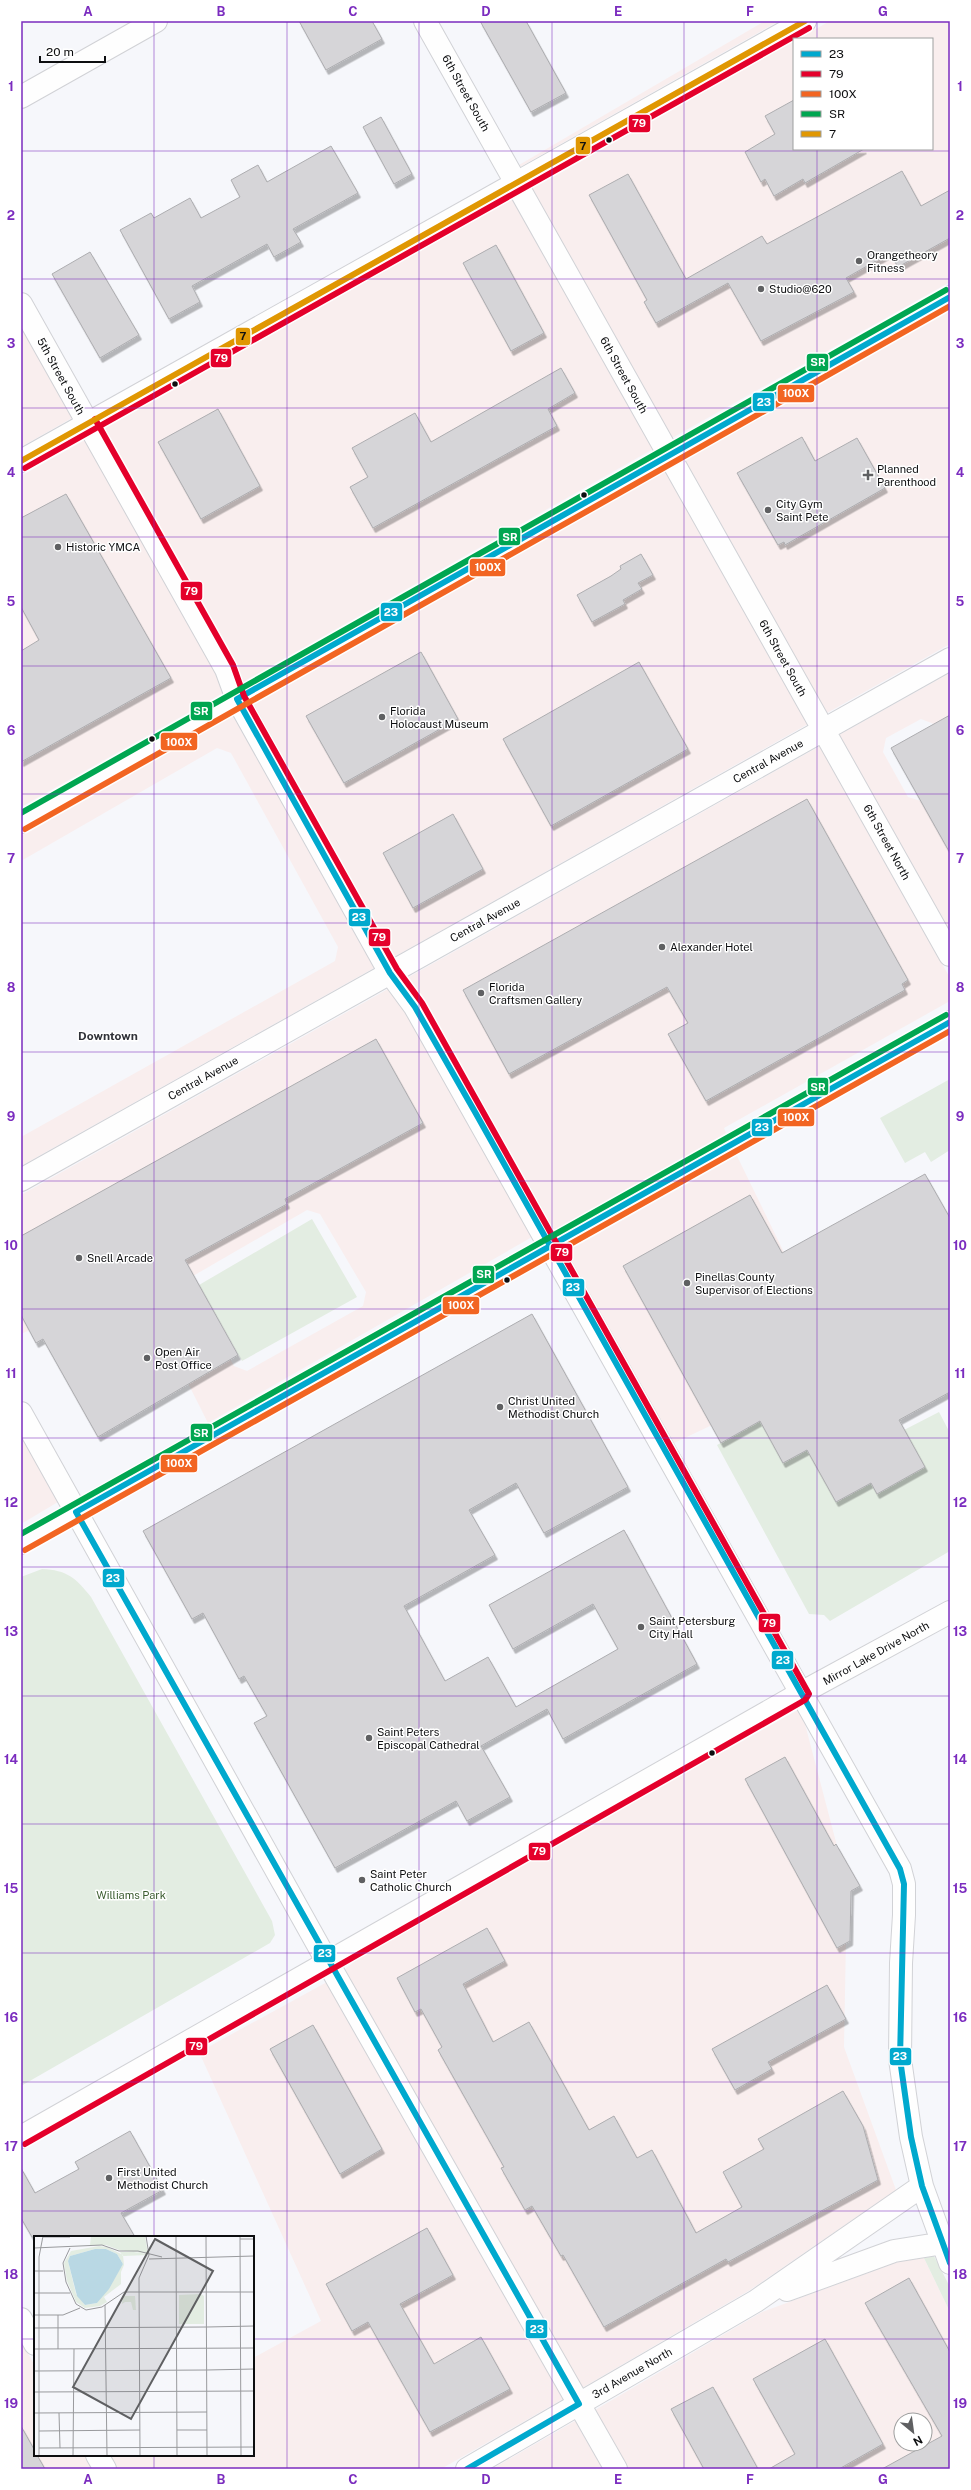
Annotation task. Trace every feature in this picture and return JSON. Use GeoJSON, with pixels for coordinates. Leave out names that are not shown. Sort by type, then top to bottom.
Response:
{"type":"FeatureCollection","features":[{"type":"Feature","properties":{"kind":"street"},"geometry":{"type":"LineString","coordinates":[[21,97],[156,21]]}},
{"type":"Feature","properties":{"kind":"street","name":"6th Street South"},"geometry":{"type":"LineString","coordinates":[[425,21],[824,730]]}},
{"type":"Feature","properties":{"kind":"street"},"geometry":{"type":"LineString","coordinates":[[21,461],[805,21]]}},
{"type":"Feature","properties":{"kind":"street"},"geometry":{"type":"LineString","coordinates":[[21,822],[950,296]]}},
{"type":"Feature","properties":{"kind":"street","name":"5th Street South"},"geometry":{"type":"LineString","coordinates":[[21,304],[226,669],[237,699],[390,973],[415,1007],[900,1870],[904,1884],[900,2059],[911,2137],[922,2186],[946,2242],[950,2263]]}},
{"type":"Feature","properties":{"kind":"street","name":"Central Avenue"},"geometry":{"type":"LineString","coordinates":[[21,1180],[950,659]]}},
{"type":"Feature","properties":{"kind":"street","name":"6th Street North"},"geometry":{"type":"LineString","coordinates":[[824,730],[950,955]]}},
{"type":"Feature","properties":{"kind":"street"},"geometry":{"type":"LineString","coordinates":[[21,1543],[950,1022]]}},
{"type":"Feature","properties":{"kind":"street"},"geometry":{"type":"LineString","coordinates":[[21,1413],[328,1963],[616,2469]]}},
{"type":"Feature","properties":{"kind":"street","name":"Mirror Lake Drive North"},"geometry":{"type":"LineString","coordinates":[[21,2137],[801,1693],[950,1612]]}},
{"type":"Feature","properties":{"kind":"street","name":"3rd Avenue North"},"geometry":{"type":"LineString","coordinates":[[466,2469],[756,2301],[922,2186]]}},
{"type":"Feature","properties":{"kind":"street","name":"3rd Avenue North"},"geometry":{"type":"LineString","coordinates":[[756,2301],[894,2251],[946,2242]]}},
{"type":"Feature","properties":{"kind":"street"},"geometry":{"type":"LineString","coordinates":[[21,2319],[34,2342]]}},
{"type":"Feature","properties":{"kind":"street"},"geometry":{"type":"LineString","coordinates":[[98,2456],[105,2469]]}},
{"type":"Feature","properties":{"kind":"shaded area"},"geometry":{"type":"Polygon","coordinates":[[[765,21],[779,21],[520,167],[519,165],[765,21]]]}},
{"type":"Feature","properties":{"kind":"shaded area"},"geometry":{"type":"Polygon","coordinates":[[[830,21],[950,21],[950,282],[672,438],[532,189],[793,42],[793,150],[933,150],[933,38],[800,38],[830,21]]]}},
{"type":"Feature","properties":{"kind":"shaded area"},"geometry":{"type":"Polygon","coordinates":[[[513,199],[653,449],[243,682],[236,664],[104,429],[513,199]]]}},
{"type":"Feature","properties":{"kind":"shaded area"},"geometry":{"type":"Polygon","coordinates":[[[950,311],[950,644],[827,713],[685,460],[950,311]]]}},
{"type":"Feature","properties":{"kind":"shaded area"},"geometry":{"type":"Polygon","coordinates":[[[21,327],[72,418],[21,447],[21,327]]]}},
{"type":"Feature","properties":{"kind":"shaded area"},"geometry":{"type":"Polygon","coordinates":[[[85,440],[216,674],[223,693],[21,807],[21,476],[85,440]]]}},
{"type":"Feature","properties":{"kind":"shaded area"},"geometry":{"type":"Polygon","coordinates":[[[665,471],[808,724],[394,957],[253,705],[665,471]]]}},
{"type":"Feature","properties":{"kind":"shaded area"},"geometry":{"type":"Polygon","coordinates":[[[950,673],[950,751],[934,724],[921,719],[886,738],[883,752],[908,797],[921,801],[950,785],[950,933],[839,735],[950,673]]]}},
{"type":"Feature","properties":{"kind":"shaded area"},"geometry":{"type":"Polygon","coordinates":[[[233,716],[374,968],[21,1166],[21,1137],[335,961],[338,947],[231,753],[217,748],[21,861],[21,836],[233,716]]]}},
{"type":"Feature","properties":{"kind":"shaded area"},"geometry":{"type":"Polygon","coordinates":[[[820,746],[950,978],[950,1001],[724,1128],[726,1133],[554,1230],[425,1002],[407,978],[820,746]]]}},
{"type":"Feature","properties":{"kind":"shaded area"},"geometry":{"type":"Polygon","coordinates":[[[388,989],[406,1013],[532,1237],[208,1423],[137,1282],[21,1334],[21,1195],[388,989]],[[307,1210],[193,1276],[190,1289],[234,1366],[247,1371],[363,1306],[366,1292],[320,1214],[307,1210]]]}},
{"type":"Feature","properties":{"kind":"shaded area"},"geometry":{"type":"Polygon","coordinates":[[[737,1156],[839,1365],[674,1443],[566,1252],[737,1156]]]}},
{"type":"Feature","properties":{"kind":"shaded area"},"geometry":{"type":"Polygon","coordinates":[[[21,1436],[58,1502],[21,1524],[21,1436]]]}},
{"type":"Feature","properties":{"kind":"shaded area"},"geometry":{"type":"Polygon","coordinates":[[[798,1710],[805,1724],[847,1884],[844,2047],[896,2190],[750,2290],[582,2388],[345,1969],[371,1949],[798,1710]]]}},
{"type":"Feature","properties":{"kind":"shaded area"},"geometry":{"type":"Polygon","coordinates":[[[327,1982],[563,2399],[441,2469],[118,2469],[111,2456],[254,2456],[254,2357],[321,2321],[199,2052],[327,1982]]]}},
{"type":"Feature","properties":{"kind":"shaded area"},"geometry":{"type":"Polygon","coordinates":[[[924,2258],[950,2312],[950,2469],[629,2469],[595,2410],[762,2312],[898,2262],[924,2258]]]}},
{"type":"Feature","properties":{"kind":"shaded area"},"geometry":{"type":"Polygon","coordinates":[[[21,2341],[34,2364],[34,2456],[86,2456],[93,2469],[21,2469],[21,2341]]]}},
{"type":"Feature","properties":{"kind":"shaded area"},"geometry":{"type":"Polygon","coordinates":[[[575,2421],[603,2469],[492,2469],[575,2421]]]}},
{"type":"Feature","properties":{"kind":"green space"},"geometry":{"type":"Polygon","coordinates":[[[950,1079],[950,1150],[931,1162],[925,1152],[905,1163],[880,1118],[950,1079]]]}},
{"type":"Feature","properties":{"kind":"green space"},"geometry":{"type":"Polygon","coordinates":[[[312,1219],[357,1297],[242,1361],[199,1285],[312,1219]]]}},
{"type":"Feature","properties":{"kind":"green space"},"geometry":{"type":"Polygon","coordinates":[[[939,1412],[950,1433],[950,1551],[830,1621],[824,1615],[809,1614],[717,1445],[760,1421],[783,1463],[807,1450],[837,1502],[871,1483],[877,1494],[904,1430],[939,1412]]]}},
{"type":"Feature","properties":{"kind":"green space","name":"Williams Park"},"geometry":{"type":"Polygon","coordinates":[[[42,1569],[65,1573],[81,1585],[91,1597],[272,1921],[275,1935],[270,1943],[21,2086],[21,1577],[42,1569]]]}},
{"type":"Feature","properties":{"kind":"green space"},"geometry":{"type":"Polygon","coordinates":[[[934,2256],[950,2287],[950,2312],[924,2258],[934,2256]]]}},
{"type":"Feature","properties":{"kind":"building"},"geometry":{"type":"Polygon","coordinates":[[[299,21],[372,21],[382,39],[326,70],[299,21]]]}},
{"type":"Feature","properties":{"kind":"building"},"geometry":{"type":"Polygon","coordinates":[[[480,21],[526,21],[566,93],[531,112],[480,21]]]}},
{"type":"Feature","properties":{"kind":"building"},"geometry":{"type":"Polygon","coordinates":[[[793,101],[793,150],[862,150],[805,183],[803,179],[774,196],[765,179],[761,182],[745,152],[775,134],[765,116],[793,101]]]}},
{"type":"Feature","properties":{"kind":"building"},"geometry":{"type":"Polygon","coordinates":[[[381,117],[412,174],[394,184],[363,127],[381,117]]]}},
{"type":"Feature","properties":{"kind":"building"},"geometry":{"type":"Polygon","coordinates":[[[331,146],[358,193],[293,229],[301,242],[274,257],[267,244],[192,286],[200,302],[169,319],[120,230],[151,213],[154,218],[190,198],[201,218],[240,197],[231,180],[258,165],[267,182],[331,146]]]}},
{"type":"Feature","properties":{"kind":"building"},"geometry":{"type":"Polygon","coordinates":[[[902,171],[921,206],[950,190],[950,238],[898,267],[890,253],[846,278],[854,292],[761,341],[728,283],[656,323],[644,302],[647,300],[589,195],[628,174],[686,279],[762,236],[767,244],[902,171]]]}},
{"type":"Feature","properties":{"kind":"building"},"geometry":{"type":"Polygon","coordinates":[[[496,245],[544,333],[511,351],[463,263],[496,245]]]}},
{"type":"Feature","properties":{"kind":"building"},"geometry":{"type":"Polygon","coordinates":[[[90,252],[139,335],[100,358],[52,274],[90,252]]]}},
{"type":"Feature","properties":{"kind":"building"},"geometry":{"type":"Polygon","coordinates":[[[561,368],[575,393],[548,409],[557,426],[373,528],[350,487],[368,477],[352,448],[415,413],[431,442],[561,368]]]}},
{"type":"Feature","properties":{"kind":"building"},"geometry":{"type":"Polygon","coordinates":[[[218,409],[260,486],[201,519],[158,442],[218,409]]]}},
{"type":"Feature","properties":{"kind":"building"},"geometry":{"type":"Polygon","coordinates":[[[802,437],[815,461],[857,438],[885,488],[785,545],[784,542],[778,545],[737,473],[802,437]]]}},
{"type":"Feature","properties":{"kind":"building"},"geometry":{"type":"Polygon","coordinates":[[[66,494],[171,678],[21,762],[21,651],[39,640],[21,607],[21,518],[66,494]]]}},
{"type":"Feature","properties":{"kind":"building"},"geometry":{"type":"Polygon","coordinates":[[[641,554],[653,575],[638,583],[642,589],[623,600],[625,604],[592,622],[577,595],[611,576],[621,569],[620,566],[641,554]]]}},
{"type":"Feature","properties":{"kind":"building","name":"Florida Holocaust Museum"},"geometry":{"type":"Polygon","coordinates":[[[421,652],[458,719],[344,783],[306,716],[421,652]]]}},
{"type":"Feature","properties":{"kind":"building"},"geometry":{"type":"Polygon","coordinates":[[[639,662],[688,749],[551,826],[503,739],[639,662]]]}},
{"type":"Feature","properties":{"kind":"building"},"geometry":{"type":"Polygon","coordinates":[[[950,715],[950,853],[891,748],[950,715]]]}},
{"type":"Feature","properties":{"kind":"building"},"geometry":{"type":"Polygon","coordinates":[[[807,799],[908,980],[902,984],[905,990],[706,1101],[668,1034],[688,1023],[667,987],[509,1074],[463,990],[807,799]]]}},
{"type":"Feature","properties":{"kind":"building"},"geometry":{"type":"Polygon","coordinates":[[[453,814],[483,869],[413,908],[383,853],[453,814]]]}},
{"type":"Feature","properties":{"kind":"building"},"geometry":{"type":"Polygon","coordinates":[[[376,1039],[423,1123],[285,1199],[287,1204],[185,1260],[238,1355],[98,1437],[43,1339],[36,1343],[21,1315],[21,1236],[376,1039]]]}},
{"type":"Feature","properties":{"kind":"building"},"geometry":{"type":"Polygon","coordinates":[[[925,1174],[950,1218],[950,1392],[899,1420],[925,1467],[877,1494],[871,1483],[836,1502],[807,1450],[783,1463],[760,1421],[721,1443],[623,1266],[750,1195],[782,1253],[925,1174]]]}},
{"type":"Feature","properties":{"kind":"building"},"geometry":{"type":"Polygon","coordinates":[[[532,1314],[628,1487],[544,1533],[516,1483],[469,1510],[495,1555],[404,1606],[445,1681],[488,1657],[516,1707],[618,1649],[593,1604],[513,1649],[489,1605],[624,1530],[697,1664],[563,1739],[547,1709],[481,1746],[510,1797],[467,1821],[456,1801],[335,1868],[254,1723],[267,1716],[244,1676],[239,1679],[203,1613],[192,1619],[143,1531],[532,1314]]]}},
{"type":"Feature","properties":{"kind":"building"},"geometry":{"type":"Polygon","coordinates":[[[785,1757],[834,1846],[836,1844],[860,1886],[851,1891],[850,1941],[837,1948],[745,1779],[785,1757]]]}},
{"type":"Feature","properties":{"kind":"building"},"geometry":{"type":"Polygon","coordinates":[[[487,1928],[505,1961],[463,1984],[493,2042],[529,2022],[589,2130],[614,2116],[637,2158],[652,2150],[696,2233],[742,2207],[723,2172],[764,2149],[758,2139],[843,2091],[863,2126],[878,2180],[728,2262],[726,2259],[604,2327],[563,2255],[561,2256],[532,2206],[525,2210],[501,2168],[504,2167],[438,2050],[442,2047],[421,2009],[415,2012],[397,1978],[487,1928]]]}},
{"type":"Feature","properties":{"kind":"building"},"geometry":{"type":"Polygon","coordinates":[[[827,1985],[846,2019],[768,2062],[772,2069],[735,2090],[712,2049],[827,1985]]]}},
{"type":"Feature","properties":{"kind":"building"},"geometry":{"type":"Polygon","coordinates":[[[313,2025],[382,2149],[340,2174],[270,2049],[313,2025]]]}},
{"type":"Feature","properties":{"kind":"building","name":"First United Methodist Church"},"geometry":{"type":"Polygon","coordinates":[[[130,2131],[163,2190],[121,2213],[134,2236],[32,2237],[21,2218],[21,2168],[35,2193],[79,2169],[75,2162],[130,2131]]]}},
{"type":"Feature","properties":{"kind":"building"},"geometry":{"type":"Polygon","coordinates":[[[427,2228],[453,2275],[400,2304],[434,2364],[481,2337],[510,2389],[430,2432],[368,2322],[352,2331],[326,2284],[427,2228]]]}},
{"type":"Feature","properties":{"kind":"building"},"geometry":{"type":"Polygon","coordinates":[[[909,2278],[950,2352],[950,2469],[882,2469],[913,2452],[933,2452],[933,2441],[942,2436],[933,2420],[933,2412],[928,2412],[865,2303],[909,2278]]]}},
{"type":"Feature","properties":{"kind":"building"},"geometry":{"type":"Polygon","coordinates":[[[825,2339],[883,2444],[839,2469],[769,2469],[795,2454],[753,2379],[825,2339]]]}},
{"type":"Feature","properties":{"kind":"building"},"geometry":{"type":"Polygon","coordinates":[[[713,2387],[758,2469],[704,2469],[671,2409],[713,2387]]]}},
{"type":"Feature","properties":{"kind":"building"},"geometry":{"type":"Polygon","coordinates":[[[21,2426],[34,2449],[34,2456],[38,2456],[45,2469],[21,2469],[21,2426]]]}},
{"type":"Feature","properties":{"kind":"transit line","name":"7"},"geometry":{"type":"LineString","coordinates":[[21,461],[805,21]]}},
{"type":"Feature","properties":{"kind":"transit line","name":"79"},"geometry":{"type":"LineString","coordinates":[[25,468],[809,28]]}},
{"type":"Feature","properties":{"kind":"transit line","name":"SR"},"geometry":{"type":"LineString","coordinates":[[21,813],[946,290]]}},
{"type":"Feature","properties":{"kind":"transit line","name":"23"},"geometry":{"type":"LineString","coordinates":[[950,297],[237,699],[390,973],[415,1007],[475,1112],[900,1869],[904,1884],[900,2059],[911,2137],[922,2186],[950,2263]]}},
{"type":"Feature","properties":{"kind":"transit line","name":"100X"},"geometry":{"type":"LineString","coordinates":[[25,829],[950,306]]}},
{"type":"Feature","properties":{"kind":"transit line","name":"79"},"geometry":{"type":"LineString","coordinates":[[25,2144],[805,1700],[809,1694],[422,1003],[397,969],[244,696],[233,665],[95,419]]}},
{"type":"Feature","properties":{"kind":"transit line","name":"SR"},"geometry":{"type":"LineString","coordinates":[[21,1534],[946,1015]]}},
{"type":"Feature","properties":{"kind":"transit line","name":"23"},"geometry":{"type":"LineString","coordinates":[[467,2469],[579,2404],[76,1512],[950,1022]]}},
{"type":"Feature","properties":{"kind":"transit line","name":"100X"},"geometry":{"type":"LineString","coordinates":[[25,1550],[950,1031]]}},
{"type":"Feature","properties":{"kind":"place","name":"Orangetheory Fitness"},"geometry":{"type":"Point","coordinates":[859,261]}},
{"type":"Feature","properties":{"kind":"place","name":"Studio@620"},"geometry":{"type":"Point","coordinates":[761,289]}},
{"type":"Feature","properties":{"kind":"place","name":"Planned Parenthood"},"geometry":{"type":"Point","coordinates":[868,475]}},
{"type":"Feature","properties":{"kind":"place","name":"City Gym Saint Pete"},"geometry":{"type":"Point","coordinates":[768,510]}},
{"type":"Feature","properties":{"kind":"place","name":"Historic YMCA"},"geometry":{"type":"Point","coordinates":[58,547]}},
{"type":"Feature","properties":{"kind":"place","name":"Florida Holocaust Museum"},"geometry":{"type":"Point","coordinates":[382,717]}},
{"type":"Feature","properties":{"kind":"place","name":"Alexander Hotel"},"geometry":{"type":"Point","coordinates":[662,947]}},
{"type":"Feature","properties":{"kind":"place","name":"Florida Craftsmen Gallery"},"geometry":{"type":"Point","coordinates":[481,993]}},
{"type":"Feature","properties":{"kind":"place","name":"Snell Arcade"},"geometry":{"type":"Point","coordinates":[79,1258]}},
{"type":"Feature","properties":{"kind":"place","name":"Pinellas County Supervisor of Elections"},"geometry":{"type":"Point","coordinates":[687,1283]}},
{"type":"Feature","properties":{"kind":"place","name":"Open Air Post Office"},"geometry":{"type":"Point","coordinates":[147,1358]}},
{"type":"Feature","properties":{"kind":"place","name":"Christ United Methodist Church"},"geometry":{"type":"Point","coordinates":[500,1407]}},
{"type":"Feature","properties":{"kind":"place","name":"Saint Petersburg City Hall"},"geometry":{"type":"Point","coordinates":[641,1627]}},
{"type":"Feature","properties":{"kind":"place","name":"Saint Peters Episcopal Cathedral"},"geometry":{"type":"Point","coordinates":[369,1738]}},
{"type":"Feature","properties":{"kind":"place","name":"Saint Peter Catholic Church"},"geometry":{"type":"Point","coordinates":[362,1880]}},
{"type":"Feature","properties":{"kind":"place","name":"First United Methodist Church"},"geometry":{"type":"Point","coordinates":[109,2178]}},
{"type":"Feature","properties":{"kind":"district","name":"Downtown"},"geometry":{"type":"Point","coordinates":[108,1036]}}]}
